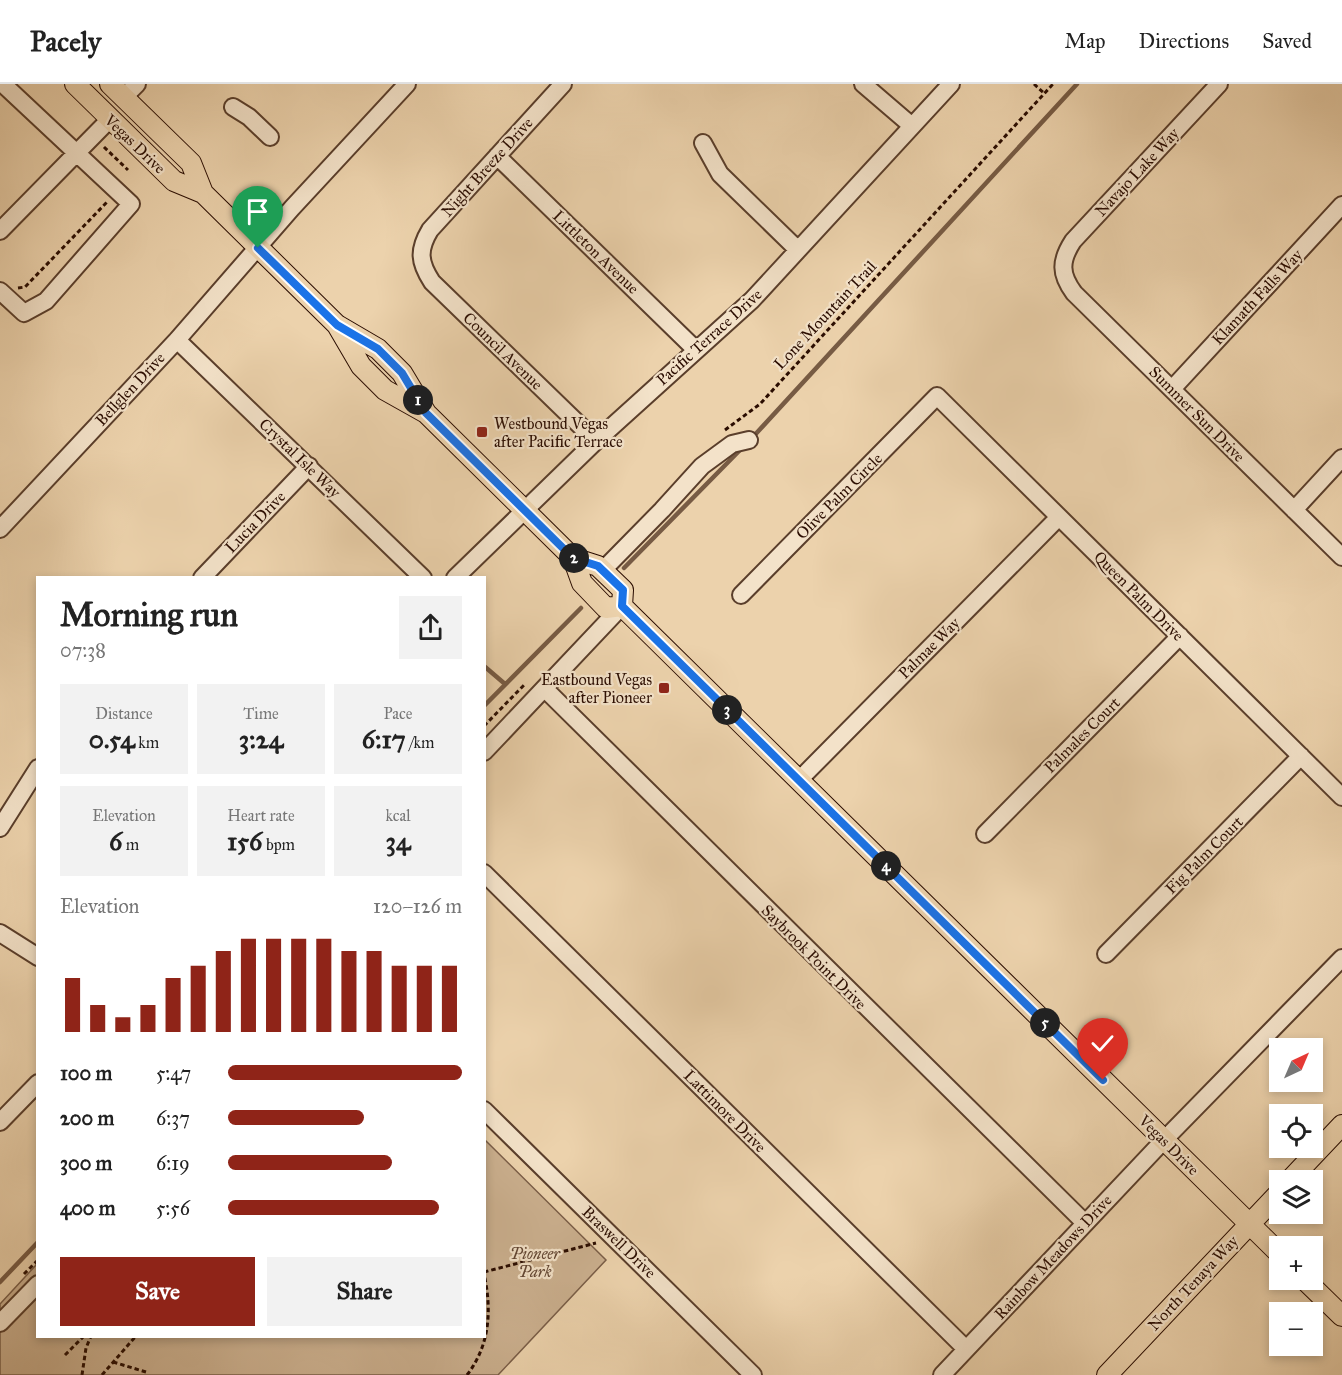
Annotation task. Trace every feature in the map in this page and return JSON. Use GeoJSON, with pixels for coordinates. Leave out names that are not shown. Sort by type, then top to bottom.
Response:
{"type":"FeatureCollection","features":[{"type":"Feature","properties":{"kind":"main road","name":"Vegas Drive"},"geometry":{"type":"LineString","coordinates":[[75,84],[174,181],[203,193],[337,325],[378,349],[402,373],[426,413],[573,558],[582,583],[600,602],[606,608],[622,606]]}},
{"type":"Feature","properties":{"kind":"main road","name":"Vegas Drive"},"geometry":{"type":"LineString","coordinates":[[124,88],[191,163],[203,193]]}},
{"type":"Feature","properties":{"kind":"main road","name":"Vegas Drive"},"geometry":{"type":"LineString","coordinates":[[573,558],[598,566],[603,570],[623,590],[622,606],[1269,1243]]}},
{"type":"Feature","properties":{"kind":"main road"},"geometry":{"type":"LineString","coordinates":[[1299,1170],[1342,1125]]}},
{"type":"Feature","properties":{"kind":"main road","name":"North Tenaya Way"},"geometry":{"type":"LineString","coordinates":[[1107,1375],[1269,1203]]}},
{"type":"Feature","properties":{"kind":"main road"},"geometry":{"type":"LineString","coordinates":[[1315,1290],[1342,1316]]}},
{"type":"Feature","properties":{"kind":"street"},"geometry":{"type":"LineString","coordinates":[[3,84],[131,204],[46,301],[24,314],[5,290]]}},
{"type":"Feature","properties":{"kind":"street","name":"Bellglen Drive"},"geometry":{"type":"LineString","coordinates":[[0,529],[177,340],[292,208],[407,84]]}},
{"type":"Feature","properties":{"kind":"street","name":"Night Breeze Drive"},"geometry":{"type":"LineString","coordinates":[[421,256],[422,242],[430,230],[563,84]]}},
{"type":"Feature","properties":{"kind":"street"},"geometry":{"type":"LineString","coordinates":[[863,84],[912,126]]}},
{"type":"Feature","properties":{"kind":"street","name":"Pacific Terrace Drive"},"geometry":{"type":"LineString","coordinates":[[457,576],[596,441],[695,349],[752,300],[951,84]]}},
{"type":"Feature","properties":{"kind":"street","name":"Navajo Lake Way"},"geometry":{"type":"LineString","coordinates":[[1063,266],[1065,254],[1073,241],[1219,84]]}},
{"type":"Feature","properties":{"kind":"street"},"geometry":{"type":"LineString","coordinates":[[233,107],[249,117],[270,137]]}},
{"type":"Feature","properties":{"kind":"street"},"geometry":{"type":"LineString","coordinates":[[0,231],[110,119]]}},
{"type":"Feature","properties":{"kind":"street"},"geometry":{"type":"LineString","coordinates":[[703,143],[720,174],[798,250]]}},
{"type":"Feature","properties":{"kind":"street","name":"Littleton Avenue"},"geometry":{"type":"LineString","coordinates":[[497,156],[695,349]]}},
{"type":"Feature","properties":{"kind":"street","name":"Klamath Falls Way"},"geometry":{"type":"LineString","coordinates":[[1172,388],[1342,205]]}},
{"type":"Feature","properties":{"kind":"street","name":"Council Avenue"},"geometry":{"type":"LineString","coordinates":[[421,256],[423,270],[432,282],[596,441]]}},
{"type":"Feature","properties":{"kind":"street","name":"Summer Sun Drive"},"geometry":{"type":"LineString","coordinates":[[1063,266],[1066,282],[1074,294],[1342,557]]}},
{"type":"Feature","properties":{"kind":"street","name":"Crystal Isle Way"},"geometry":{"type":"LineString","coordinates":[[177,340],[421,576]]}},
{"type":"Feature","properties":{"kind":"street","name":"Queen Palm Drive"},"geometry":{"type":"LineString","coordinates":[[937,396],[1342,797]]}},
{"type":"Feature","properties":{"kind":"street","name":"Olive Palm Circle"},"geometry":{"type":"LineString","coordinates":[[741,595],[937,396]]}},
{"type":"Feature","properties":{"kind":"street"},"geometry":{"type":"LineString","coordinates":[[603,570],[702,466],[732,444],[749,440]]}},
{"type":"Feature","properties":{"kind":"street"},"geometry":{"type":"LineString","coordinates":[[1294,510],[1342,458]]}},
{"type":"Feature","properties":{"kind":"street","name":"Lucia Drive"},"geometry":{"type":"LineString","coordinates":[[204,576],[309,466]]}},
{"type":"Feature","properties":{"kind":"street","name":"Palmae Way"},"geometry":{"type":"LineString","coordinates":[[798,780],[1059,517]]}},
{"type":"Feature","properties":{"kind":"street"},"geometry":{"type":"LineString","coordinates":[[486,750],[622,606]]}},
{"type":"Feature","properties":{"kind":"street","name":"Palmales Court"},"geometry":{"type":"LineString","coordinates":[[985,834],[1180,636]]}},
{"type":"Feature","properties":{"kind":"street","name":"Saybrook Point Drive"},"geometry":{"type":"LineString","coordinates":[[545,689],[1085,1223]]}},
{"type":"Feature","properties":{"kind":"street","name":"Fig Palm Court"},"geometry":{"type":"LineString","coordinates":[[1106,954],[1301,756]]}},
{"type":"Feature","properties":{"kind":"street"},"geometry":{"type":"LineString","coordinates":[[0,828],[36,771]]}},
{"type":"Feature","properties":{"kind":"street","name":"Lattimore Drive"},"geometry":{"type":"LineString","coordinates":[[486,875],[966,1349]]}},
{"type":"Feature","properties":{"kind":"street"},"geometry":{"type":"LineString","coordinates":[[0,933],[36,956]]}},
{"type":"Feature","properties":{"kind":"street","name":"Rainbow Meadows Drive"},"geometry":{"type":"LineString","coordinates":[[942,1375],[1164,1140],[1342,958]]}},
{"type":"Feature","properties":{"kind":"street"},"geometry":{"type":"LineString","coordinates":[[0,1122],[36,1085]]}},
{"type":"Feature","properties":{"kind":"street","name":"Braswell Drive"},"geometry":{"type":"LineString","coordinates":[[486,1112],[753,1375]]}},
{"type":"Feature","properties":{"kind":"street"},"geometry":{"type":"LineString","coordinates":[[0,1323],[36,1286]]}},
{"type":"Feature","properties":{"kind":"path"},"geometry":{"type":"LineString","coordinates":[[1034,84],[1045,94]]}},
{"type":"Feature","properties":{"kind":"path","name":"Lone Mountain Trail"},"geometry":{"type":"LineString","coordinates":[[719,435],[760,404],[1053,84]]}},
{"type":"Feature","properties":{"kind":"path"},"geometry":{"type":"LineString","coordinates":[[103,146],[128,170]]}},
{"type":"Feature","properties":{"kind":"path"},"geometry":{"type":"LineString","coordinates":[[5,290],[25,287],[107,203],[108,200],[103,195]]}},
{"type":"Feature","properties":{"kind":"path"},"geometry":{"type":"LineString","coordinates":[[486,1272],[596,1243]]}},
{"type":"Feature","properties":{"kind":"path"},"geometry":{"type":"LineString","coordinates":[[486,1283],[489,1320],[486,1333]]}},
{"type":"Feature","properties":{"kind":"path"},"geometry":{"type":"LineString","coordinates":[[65,1355],[82,1338]]}},
{"type":"Feature","properties":{"kind":"path"},"geometry":{"type":"LineString","coordinates":[[82,1375],[86,1348],[90,1338]]}},
{"type":"Feature","properties":{"kind":"path"},"geometry":{"type":"LineString","coordinates":[[102,1375],[134,1338]]}},
{"type":"Feature","properties":{"kind":"path"},"geometry":{"type":"LineString","coordinates":[[467,1375],[482,1350],[485,1338]]}},
{"type":"Feature","properties":{"kind":"path"},"geometry":{"type":"LineString","coordinates":[[113,1362],[146,1372]]}},
{"type":"Feature","properties":{"kind":"green space","name":"Pioneer Park"},"geometry":{"type":"Polygon","coordinates":[[[486,1141],[606,1260],[498,1375],[0,1375],[0,1304],[36,1265],[36,1338],[486,1338],[486,1141]]]}},
{"type":"Feature","properties":{"kind":"waterway"},"geometry":{"type":"LineString","coordinates":[[752,438],[1077,84]]}},
{"type":"Feature","properties":{"kind":"waterway"},"geometry":{"type":"LineString","coordinates":[[624,568],[742,448]]}},
{"type":"Feature","properties":{"kind":"waterway"},"geometry":{"type":"LineString","coordinates":[[486,704],[581,608]]}},
{"type":"Feature","properties":{"kind":"waterway"},"geometry":{"type":"LineString","coordinates":[[486,668],[505,684]]}},
{"type":"Feature","properties":{"kind":"waterway"},"geometry":{"type":"LineString","coordinates":[[0,1282],[36,1244]]}},
{"type":"Feature","properties":{"kind":"place","name":"Westbound Vegas after Pacific Terrace"},"geometry":{"type":"Point","coordinates":[482,432]}},
{"type":"Feature","properties":{"kind":"place","name":"Eastbound Vegas after Pioneer"},"geometry":{"type":"Point","coordinates":[664,688]}},
{"type":"Feature","properties":{"kind":"route"},"geometry":{"type":"LineString","coordinates":[[258,248],[337,325],[378,349],[402,373],[426,413],[573,558],[598,566],[618,585],[623,590],[622,606],[1103,1080]]}}]}
